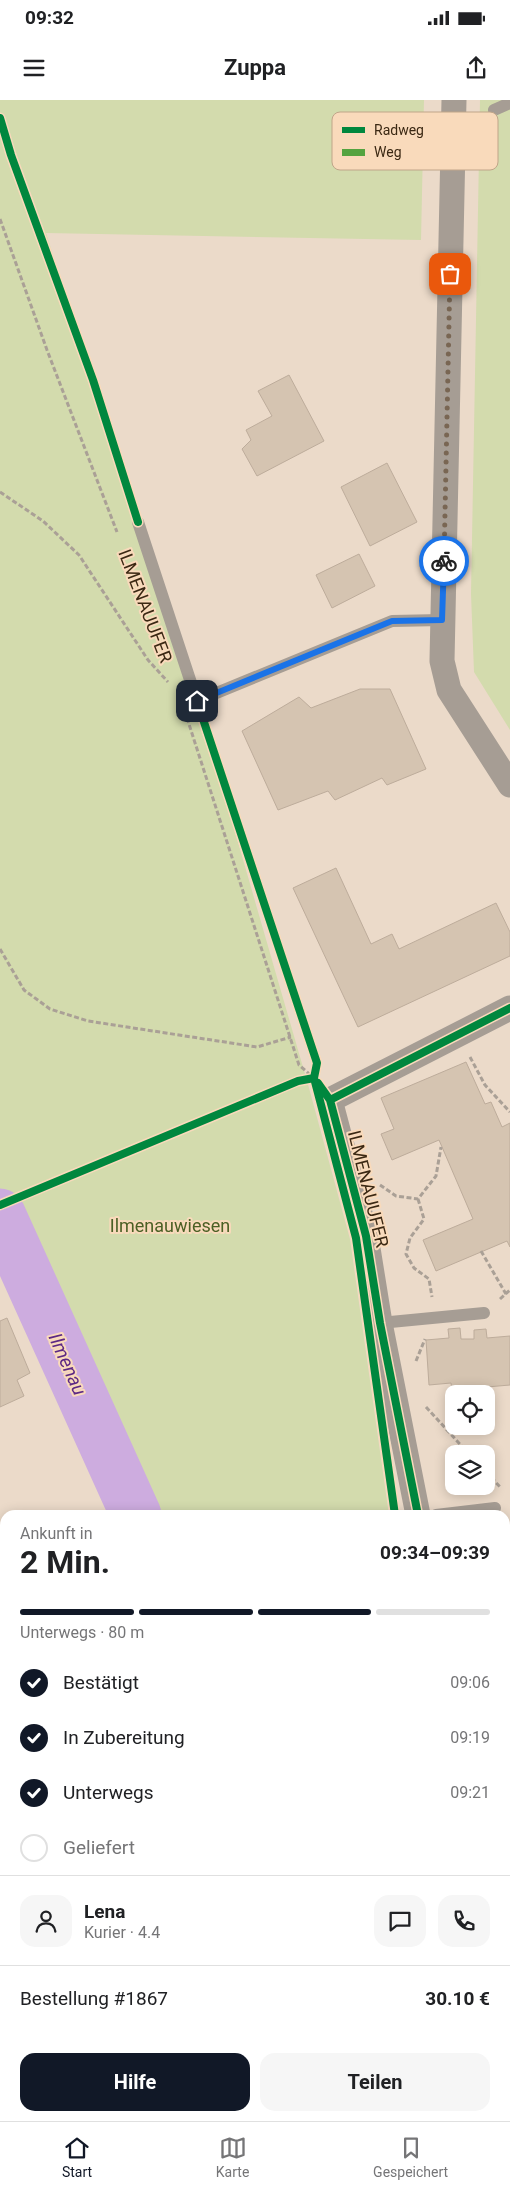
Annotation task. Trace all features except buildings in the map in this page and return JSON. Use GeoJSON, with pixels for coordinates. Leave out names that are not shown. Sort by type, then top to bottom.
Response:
{"type":"FeatureCollection","features":[{"type":"Feature","properties":{"kind":"street"},"geometry":{"type":"LineString","coordinates":[[452,170],[442,661],[449,690],[510,785]]}},
{"type":"Feature","properties":{"kind":"street","name":"ILMENAUUFER"},"geometry":{"type":"LineString","coordinates":[[417,1510],[380,1323],[366,1236],[330,1100],[510,1008]]}},
{"type":"Feature","properties":{"kind":"lane"},"geometry":{"type":"LineString","coordinates":[[494,110],[510,103]]}},
{"type":"Feature","properties":{"kind":"lane"},"geometry":{"type":"LineString","coordinates":[[138,522],[197,701],[392,621],[442,620]]}},
{"type":"Feature","properties":{"kind":"lane"},"geometry":{"type":"LineString","coordinates":[[380,1323],[484,1313]]}},
{"type":"Feature","properties":{"kind":"lane"},"geometry":{"type":"LineString","coordinates":[[478,1510],[495,1508]]}},
{"type":"Feature","properties":{"kind":"path"},"geometry":{"type":"LineString","coordinates":[[0,492],[43,522],[79,555],[148,660],[180,695],[299,1065],[314,1074]]}},
{"type":"Feature","properties":{"kind":"path"},"geometry":{"type":"LineString","coordinates":[[180,695],[197,701]]}},
{"type":"Feature","properties":{"kind":"path"},"geometry":{"type":"LineString","coordinates":[[0,949],[24,990],[50,1008],[88,1021],[257,1047],[291,1037]]}},
{"type":"Feature","properties":{"kind":"path"},"geometry":{"type":"LineString","coordinates":[[448,1040],[472,1059],[485,1085],[510,1112]]}},
{"type":"Feature","properties":{"kind":"path"},"geometry":{"type":"LineString","coordinates":[[418,1199],[436,1176],[441,1147]]}},
{"type":"Feature","properties":{"kind":"path"},"geometry":{"type":"LineString","coordinates":[[372,1180],[396,1196],[418,1199]]}},
{"type":"Feature","properties":{"kind":"path"},"geometry":{"type":"LineString","coordinates":[[416,1370],[416,1361],[435,1318],[429,1279],[414,1268],[406,1254],[410,1238],[424,1219],[418,1199]]}},
{"type":"Feature","properties":{"kind":"path"},"geometry":{"type":"LineString","coordinates":[[481,1251],[506,1294]]}},
{"type":"Feature","properties":{"kind":"path"},"geometry":{"type":"LineString","coordinates":[[424,1403],[427,1410],[460,1445]]}},
{"type":"Feature","properties":{"kind":"green space","name":"Ilmenauwiesen"},"geometry":{"type":"Polygon","coordinates":[[[0,100],[424,100],[424,112],[332,112],[332,170],[422,170],[421,240],[46,233],[209,742],[309,1088],[350,1239],[388,1510],[112,1510],[0,1259],[0,100]]]}},
{"type":"Feature","properties":{"kind":"green space"},"geometry":{"type":"Polygon","coordinates":[[[480,100],[510,100],[510,730],[474,672],[471,594],[479,170],[498,170],[498,112],[480,112],[480,100]]]}},
{"type":"Feature","properties":{"kind":"waterway","name":"Ilmenau"},"geometry":{"type":"LineString","coordinates":[[0,1214],[134,1510]]}},
{"type":"Feature","properties":{"kind":"cycle path"},"geometry":{"type":"LineString","coordinates":[[0,118],[11,155],[93,380],[138,522]]}},
{"type":"Feature","properties":{"kind":"cycle path"},"geometry":{"type":"LineString","coordinates":[[197,701],[317,1063],[314,1078],[356,1238],[394,1510]]}},
{"type":"Feature","properties":{"kind":"cycle path"},"geometry":{"type":"LineString","coordinates":[[330,1100],[510,1008]]}},
{"type":"Feature","properties":{"kind":"cycle path"},"geometry":{"type":"LineString","coordinates":[[0,1205],[298,1081],[314,1078]]}},
{"type":"Feature","properties":{"kind":"cycle path"},"geometry":{"type":"LineString","coordinates":[[318,1083],[330,1100],[366,1236],[380,1323],[417,1510]]}},
{"type":"Feature","properties":{"kind":"way so far"},"geometry":{"type":"LineString","coordinates":[[444,561],[450,274]]}},
{"type":"Feature","properties":{"kind":"route"},"geometry":{"type":"LineString","coordinates":[[197,701],[392,621],[442,620],[444,561]]}}]}
